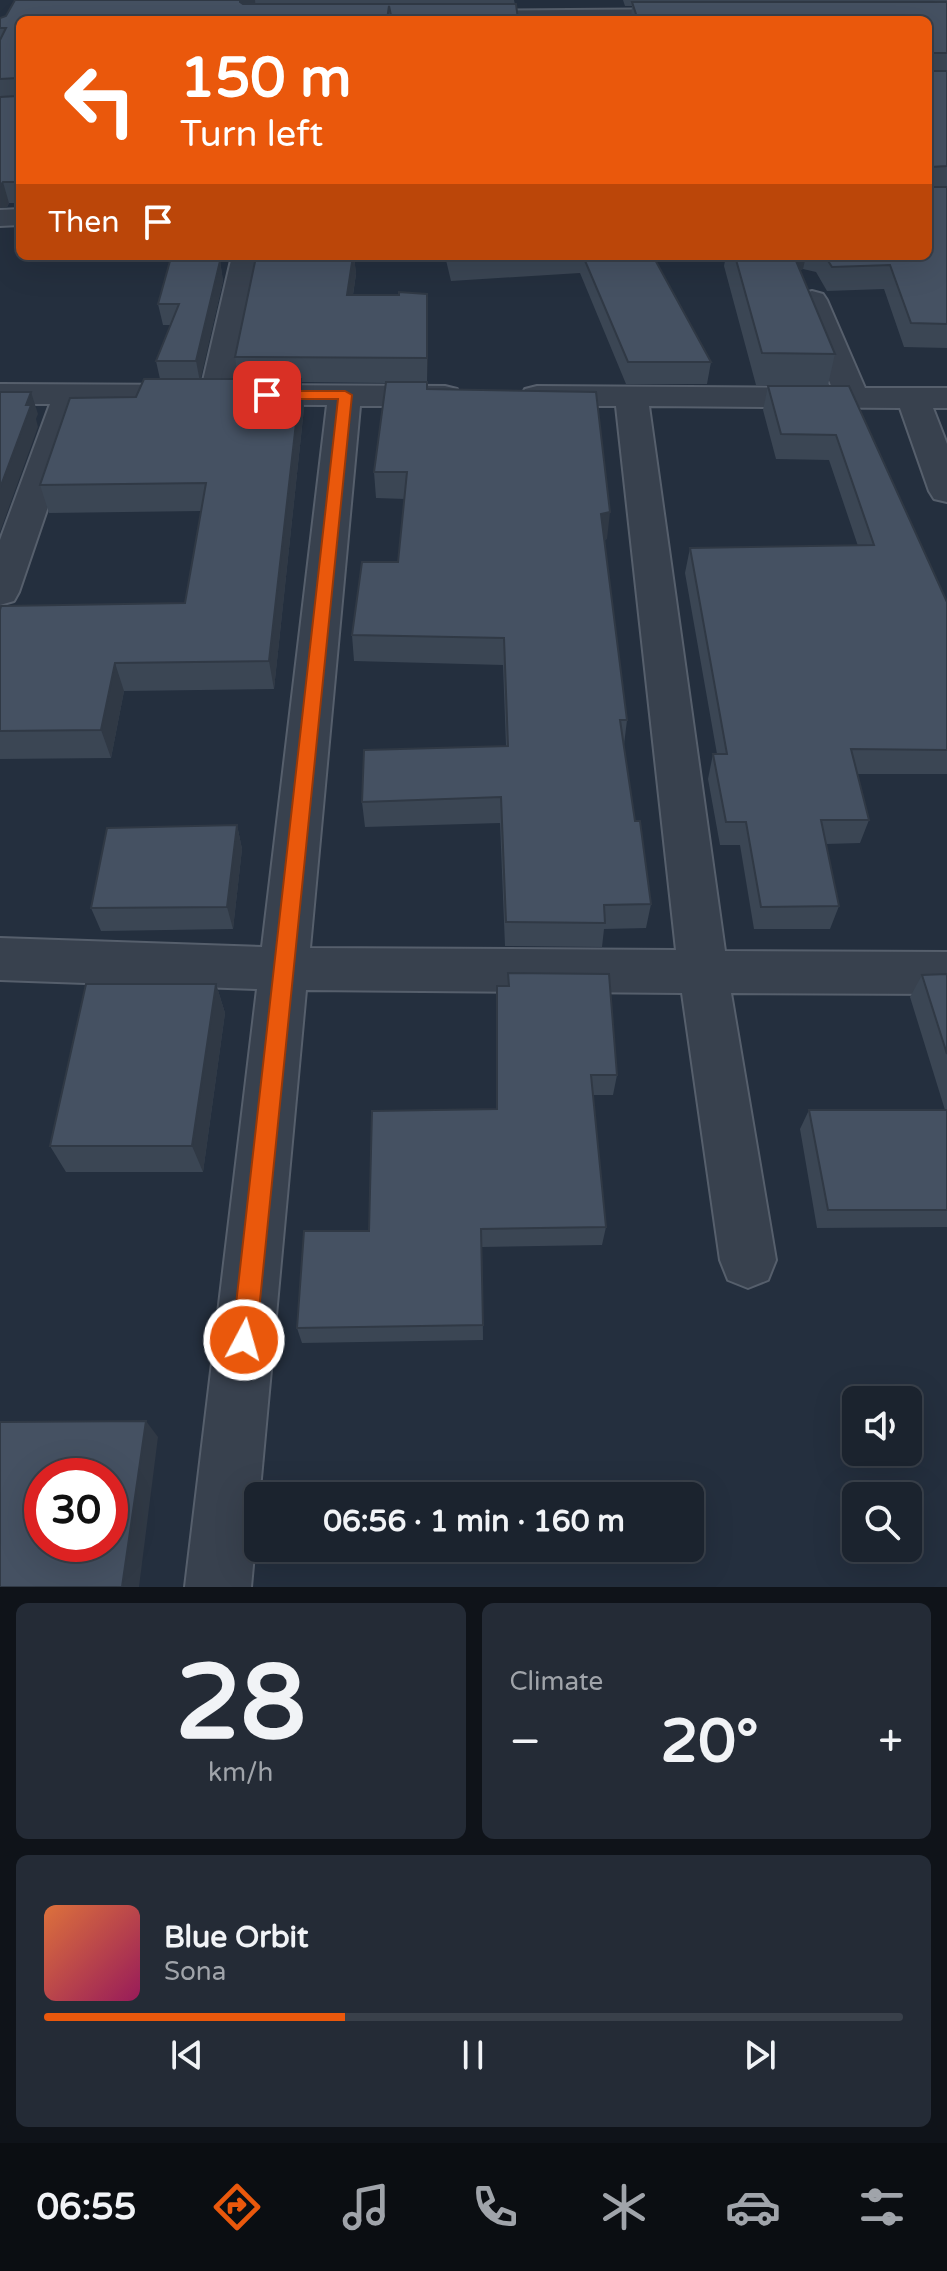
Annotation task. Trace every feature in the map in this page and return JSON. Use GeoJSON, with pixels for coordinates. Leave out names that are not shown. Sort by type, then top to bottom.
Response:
{"type":"FeatureCollection","features":[{"type":"Feature","properties":{"kind":"street"},"geometry":{"type":"LineString","coordinates":[[216,395],[246,260]]}},
{"type":"Feature","properties":{"kind":"street"},"geometry":{"type":"LineString","coordinates":[[804,281],[853,398]]}},
{"type":"Feature","properties":{"kind":"street"},"geometry":{"type":"LineString","coordinates":[[0,394],[947,398]]}},
{"type":"Feature","properties":{"kind":"street"},"geometry":{"type":"LineString","coordinates":[[0,592],[70,394]]}},
{"type":"Feature","properties":{"kind":"street"},"geometry":{"type":"LineString","coordinates":[[218,1587],[345,395]]}},
{"type":"Feature","properties":{"kind":"street"},"geometry":{"type":"LineString","coordinates":[[631,397],[703,971],[748,1260]]}},
{"type":"Feature","properties":{"kind":"street"},"geometry":{"type":"LineString","coordinates":[[913,398],[947,491]]}},
{"type":"Feature","properties":{"kind":"street"},"geometry":{"type":"LineString","coordinates":[[0,959],[283,969],[947,973]]}},
{"type":"Feature","properties":{"kind":"building"},"geometry":{"type":"Polygon","coordinates":[[[15,0],[240,0],[243,4],[516,4],[518,16],[391,16],[389,6],[388,16],[16,16],[16,78],[0,79],[0,40],[6,28],[0,28],[0,18],[6,16],[15,0]]]}},
{"type":"Feature","properties":{"kind":"building"},"geometry":{"type":"Polygon","coordinates":[[[632,2],[947,2],[947,53],[932,53],[932,16],[637,16],[632,2]]]}},
{"type":"Feature","properties":{"kind":"building"},"geometry":{"type":"Polygon","coordinates":[[[932,71],[947,71],[947,166],[932,167],[932,71]]]}},
{"type":"Feature","properties":{"kind":"building"},"geometry":{"type":"Polygon","coordinates":[[[16,96],[16,182],[3,182],[0,186],[0,97],[16,96]]]}},
{"type":"Feature","properties":{"kind":"building"},"geometry":{"type":"Polygon","coordinates":[[[932,187],[947,187],[947,324],[911,323],[890,265],[832,267],[828,260],[932,260],[932,187]]]}},
{"type":"Feature","properties":{"kind":"building"},"geometry":{"type":"Polygon","coordinates":[[[255,260],[352,260],[347,295],[427,294],[427,358],[235,357],[255,260]]]}},
{"type":"Feature","properties":{"kind":"building"},"geometry":{"type":"Polygon","coordinates":[[[585,260],[655,260],[711,362],[628,362],[585,260]]]}},
{"type":"Feature","properties":{"kind":"building"},"geometry":{"type":"Polygon","coordinates":[[[736,260],[796,260],[835,354],[762,353],[736,260]]]}},
{"type":"Feature","properties":{"kind":"building"},"geometry":{"type":"Polygon","coordinates":[[[170,261],[220,261],[196,361],[156,361],[179,304],[158,304],[170,261]]]}},
{"type":"Feature","properties":{"kind":"building"},"geometry":{"type":"Polygon","coordinates":[[[144,379],[301,379],[269,661],[115,663],[101,730],[0,731],[1,606],[185,603],[206,483],[40,485],[70,398],[136,397],[144,379]]]}},
{"type":"Feature","properties":{"kind":"building"},"geometry":{"type":"Polygon","coordinates":[[[386,382],[427,382],[427,389],[596,392],[610,512],[601,514],[627,720],[620,720],[635,821],[640,821],[651,904],[604,905],[605,923],[506,922],[501,797],[362,802],[364,750],[508,746],[504,638],[352,635],[362,562],[398,562],[407,472],[374,472],[386,382]]]}},
{"type":"Feature","properties":{"kind":"building"},"geometry":{"type":"Polygon","coordinates":[[[768,386],[849,386],[947,602],[947,750],[851,749],[869,820],[821,820],[839,906],[761,907],[746,822],[726,822],[713,754],[727,754],[690,548],[874,545],[836,435],[781,434],[768,386]]]}},
{"type":"Feature","properties":{"kind":"building"},"geometry":{"type":"Polygon","coordinates":[[[0,392],[31,392],[26,405],[31,405],[0,488],[0,392]]]}},
{"type":"Feature","properties":{"kind":"building"},"geometry":{"type":"Polygon","coordinates":[[[237,825],[227,907],[91,908],[107,828],[237,825]]]}},
{"type":"Feature","properties":{"kind":"building"},"geometry":{"type":"Polygon","coordinates":[[[508,973],[609,974],[617,1075],[591,1075],[606,1227],[481,1229],[483,1325],[297,1328],[304,1231],[369,1231],[372,1111],[497,1109],[497,986],[509,986],[508,973]]]}},
{"type":"Feature","properties":{"kind":"building"},"geometry":{"type":"Polygon","coordinates":[[[947,974],[947,1054],[922,975],[947,974]]]}},
{"type":"Feature","properties":{"kind":"building"},"geometry":{"type":"Polygon","coordinates":[[[86,984],[216,984],[192,1146],[50,1146],[86,984]]]}},
{"type":"Feature","properties":{"kind":"building"},"geometry":{"type":"Polygon","coordinates":[[[809,1110],[947,1110],[947,1210],[828,1210],[809,1110]]]}},
{"type":"Feature","properties":{"kind":"building"},"geometry":{"type":"Polygon","coordinates":[[[146,1421],[128,1546],[128,1458],[24,1458],[24,1562],[126,1562],[122,1587],[0,1587],[0,1422],[146,1421]]]}},
{"type":"Feature","properties":{"kind":"route"},"geometry":{"type":"LineString","coordinates":[[244,1340],[345,395],[267,395]]}}]}
